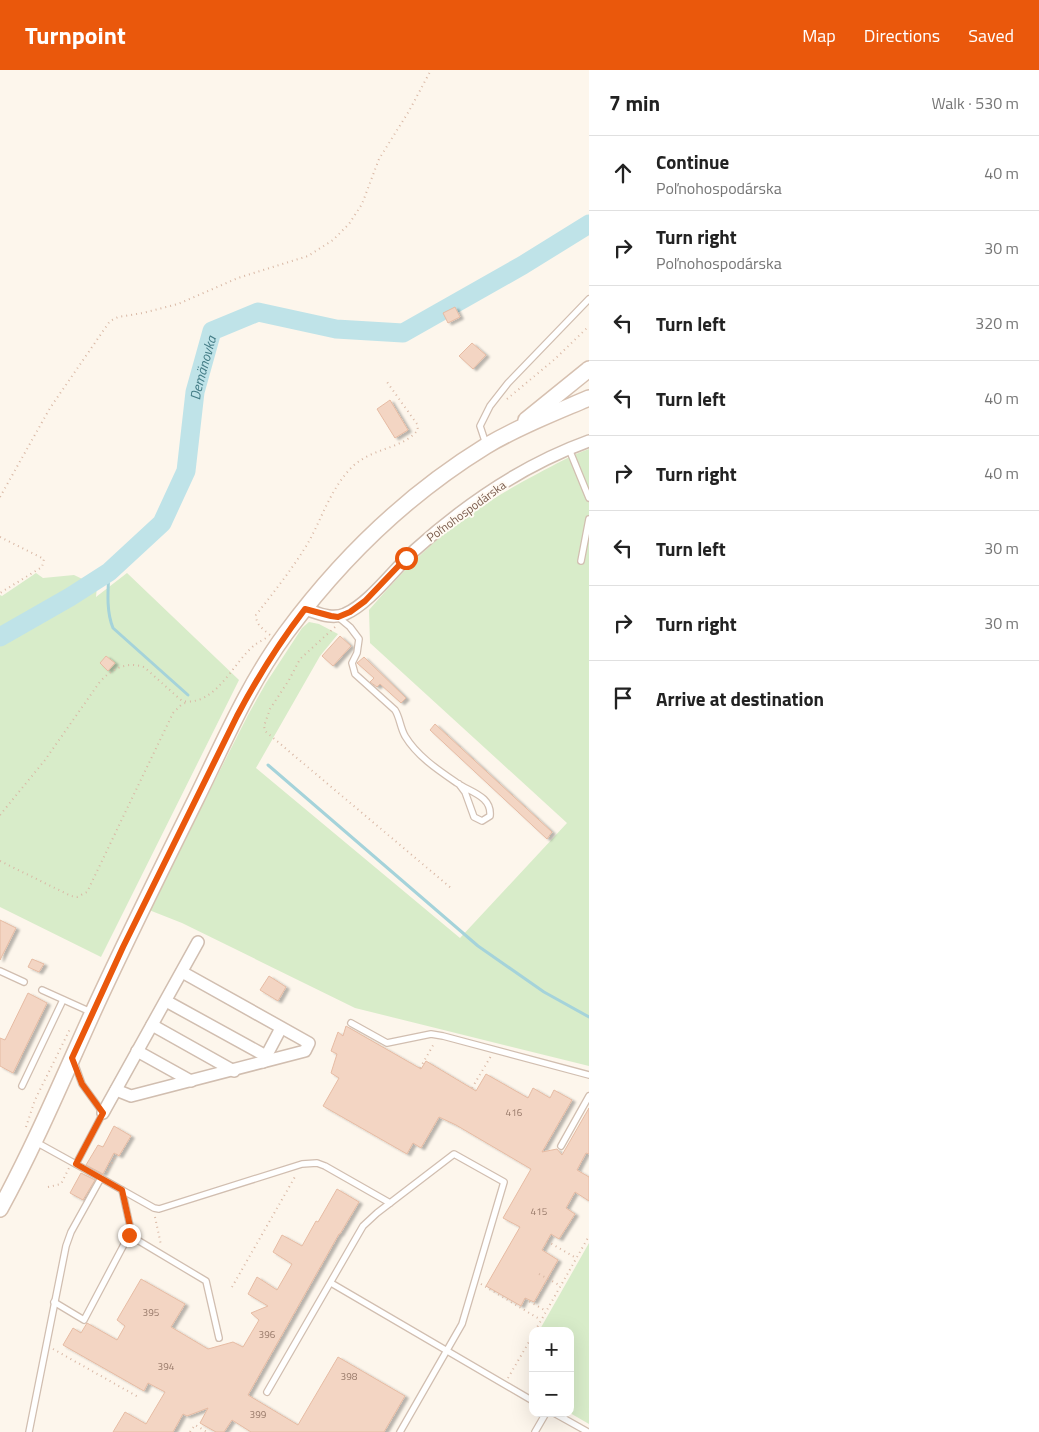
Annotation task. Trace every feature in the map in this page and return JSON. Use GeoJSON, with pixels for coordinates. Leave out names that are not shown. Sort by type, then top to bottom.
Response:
{"type":"FeatureCollection","features":[{"type":"Feature","properties":{"kind":"main road"},"geometry":{"type":"LineString","coordinates":[[511,432],[589,369]]}},
{"type":"Feature","properties":{"kind":"main road"},"geometry":{"type":"LineString","coordinates":[[0,1209],[34,1141],[123,947],[275,640],[348,560],[398,510],[486,446],[511,432],[589,398]]}},
{"type":"Feature","properties":{"kind":"street","name":"Poľnohospodárska"},"geometry":{"type":"LineString","coordinates":[[340,619],[356,608],[406,558],[462,511],[510,479],[589,441]]}},
{"type":"Feature","properties":{"kind":"street"},"geometry":{"type":"LineString","coordinates":[[305,609],[340,619]]}},
{"type":"Feature","properties":{"kind":"street"},"geometry":{"type":"LineString","coordinates":[[103,1113],[198,942]]}},
{"type":"Feature","properties":{"kind":"street"},"geometry":{"type":"LineString","coordinates":[[116,1090],[131,1096],[234,1071],[265,1059],[305,1051],[309,1043],[182,972]]}},
{"type":"Feature","properties":{"kind":"street"},"geometry":{"type":"LineString","coordinates":[[166,1001],[265,1059]]}},
{"type":"Feature","properties":{"kind":"street"},"geometry":{"type":"LineString","coordinates":[[152,1025],[234,1071]]}},
{"type":"Feature","properties":{"kind":"street"},"geometry":{"type":"LineString","coordinates":[[265,1059],[281,1028]]}},
{"type":"Feature","properties":{"kind":"street"},"geometry":{"type":"LineString","coordinates":[[137,1051],[191,1081]]}},
{"type":"Feature","properties":{"kind":"lane"},"geometry":{"type":"LineString","coordinates":[[486,446],[480,426],[490,406],[589,298]]}},
{"type":"Feature","properties":{"kind":"lane"},"geometry":{"type":"LineString","coordinates":[[569,449],[589,498]]}},
{"type":"Feature","properties":{"kind":"lane"},"geometry":{"type":"LineString","coordinates":[[581,561],[589,519]]}},
{"type":"Feature","properties":{"kind":"lane"},"geometry":{"type":"LineString","coordinates":[[340,619],[356,633],[359,639],[357,653],[352,663],[355,674],[395,710],[399,716],[404,734],[412,747],[422,757],[459,784],[485,799],[491,811],[487,820],[482,822],[474,816],[465,792],[459,784]]}},
{"type":"Feature","properties":{"kind":"lane"},"geometry":{"type":"LineString","coordinates":[[0,971],[24,982]]}},
{"type":"Feature","properties":{"kind":"lane"},"geometry":{"type":"LineString","coordinates":[[42,990],[93,1013]]}},
{"type":"Feature","properties":{"kind":"lane"},"geometry":{"type":"LineString","coordinates":[[22,1086],[63,1000]]}},
{"type":"Feature","properties":{"kind":"lane"},"geometry":{"type":"LineString","coordinates":[[351,1024],[387,1043],[431,1034],[438,1035],[589,1075]]}},
{"type":"Feature","properties":{"kind":"lane"},"geometry":{"type":"LineString","coordinates":[[72,1058],[82,1084],[103,1113],[74,1163]]}},
{"type":"Feature","properties":{"kind":"lane"},"geometry":{"type":"LineString","coordinates":[[561,1146],[589,1096]]}},
{"type":"Feature","properties":{"kind":"lane"},"geometry":{"type":"LineString","coordinates":[[34,1141],[154,1208],[164,1209],[302,1164],[317,1163],[390,1203]]}},
{"type":"Feature","properties":{"kind":"lane"},"geometry":{"type":"LineString","coordinates":[[267,1392],[363,1226],[454,1154],[504,1182],[462,1324],[400,1432]]}},
{"type":"Feature","properties":{"kind":"lane"},"geometry":{"type":"LineString","coordinates":[[29,1432],[68,1239],[101,1178]]}},
{"type":"Feature","properties":{"kind":"lane"},"geometry":{"type":"LineString","coordinates":[[54,1302],[84,1320],[129,1235],[130,1226],[122,1190]]}},
{"type":"Feature","properties":{"kind":"lane"},"geometry":{"type":"LineString","coordinates":[[129,1235],[206,1281],[219,1338]]}},
{"type":"Feature","properties":{"kind":"lane"},"geometry":{"type":"LineString","coordinates":[[331,1283],[529,1399]]}},
{"type":"Feature","properties":{"kind":"lane"},"geometry":{"type":"LineString","coordinates":[[535,1432],[544,1417]]}},
{"type":"Feature","properties":{"kind":"lane"},"geometry":{"type":"LineString","coordinates":[[561,1417],[588,1432]]}},
{"type":"Feature","properties":{"kind":"path"},"geometry":{"type":"LineString","coordinates":[[0,497],[50,408],[110,321],[118,317],[178,304],[238,278],[308,256],[340,234],[362,204],[379,159],[431,70]]}},
{"type":"Feature","properties":{"kind":"path"},"geometry":{"type":"LineString","coordinates":[[490,406],[498,405],[505,401],[555,359],[589,326]]}},
{"type":"Feature","properties":{"kind":"path"},"geometry":{"type":"LineString","coordinates":[[275,640],[259,625],[256,621],[256,615],[308,543],[330,499],[343,479],[352,467],[368,454],[395,446],[412,437],[418,430],[417,424],[388,382]]}},
{"type":"Feature","properties":{"kind":"path"},"geometry":{"type":"LineString","coordinates":[[0,537],[44,560],[42,567],[0,593]]}},
{"type":"Feature","properties":{"kind":"path"},"geometry":{"type":"LineString","coordinates":[[340,619],[300,659],[270,709],[264,731],[450,888]]}},
{"type":"Feature","properties":{"kind":"path"},"geometry":{"type":"LineString","coordinates":[[0,861],[71,896],[77,897],[87,892],[173,713],[181,705],[213,692],[255,644],[275,640]]}},
{"type":"Feature","properties":{"kind":"path"},"geometry":{"type":"LineString","coordinates":[[0,815],[45,760],[106,674],[116,668],[130,665],[144,667],[182,702],[188,702]]}},
{"type":"Feature","properties":{"kind":"path"},"geometry":{"type":"LineString","coordinates":[[420,1068],[438,1035]]}},
{"type":"Feature","properties":{"kind":"path"},"geometry":{"type":"LineString","coordinates":[[472,1088],[494,1049]]}},
{"type":"Feature","properties":{"kind":"path"},"geometry":{"type":"LineString","coordinates":[[106,1172],[116,1154]]}},
{"type":"Feature","properties":{"kind":"path"},"geometry":{"type":"LineString","coordinates":[[48,1187],[61,1184],[74,1163]]}},
{"type":"Feature","properties":{"kind":"path"},"geometry":{"type":"LineString","coordinates":[[232,1287],[302,1164]]}},
{"type":"Feature","properties":{"kind":"path"},"geometry":{"type":"LineString","coordinates":[[154,1208],[163,1254]]}},
{"type":"Feature","properties":{"kind":"path"},"geometry":{"type":"LineString","coordinates":[[537,1327],[589,1236]]}},
{"type":"Feature","properties":{"kind":"path"},"geometry":{"type":"LineString","coordinates":[[547,1242],[576,1258]]}},
{"type":"Feature","properties":{"kind":"path"},"geometry":{"type":"LineString","coordinates":[[539,1274],[560,1286]]}},
{"type":"Feature","properties":{"kind":"path"},"geometry":{"type":"LineString","coordinates":[[475,1281],[541,1320]]}},
{"type":"Feature","properties":{"kind":"path"},"geometry":{"type":"LineString","coordinates":[[525,1299],[546,1311]]}},
{"type":"Feature","properties":{"kind":"path"},"geometry":{"type":"LineString","coordinates":[[505,1384],[529,1342]]}},
{"type":"Feature","properties":{"kind":"path"},"geometry":{"type":"LineString","coordinates":[[46,1346],[140,1398]]}},
{"type":"Feature","properties":{"kind":"path"},"geometry":{"type":"LineString","coordinates":[[190,1432],[194,1425],[207,1432]]}},
{"type":"Feature","properties":{"kind":"green space"},"geometry":{"type":"Polygon","coordinates":[[[589,449],[589,1066],[355,1008],[182,923],[149,910],[248,715],[266,683],[302,628],[309,622],[319,624],[338,634],[320,656],[256,768],[460,938],[567,823],[370,643],[369,610],[398,577],[442,535],[495,498],[563,460],[589,449]]]}},
{"type":"Feature","properties":{"kind":"green space"},"geometry":{"type":"Polygon","coordinates":[[[36,573],[43,578],[74,575],[97,586],[96,597],[127,573],[239,680],[101,957],[0,907],[0,595],[2,596],[36,573]]]}},
{"type":"Feature","properties":{"kind":"green space"},"geometry":{"type":"Polygon","coordinates":[[[589,1243],[589,1424],[574,1415],[574,1327],[541,1327],[589,1243]]]}},
{"type":"Feature","properties":{"kind":"building"},"geometry":{"type":"Polygon","coordinates":[[[455,307],[460,317],[448,323],[443,313],[455,307]]]}},
{"type":"Feature","properties":{"kind":"building"},"geometry":{"type":"Polygon","coordinates":[[[472,343],[486,355],[473,369],[459,356],[472,343]]]}},
{"type":"Feature","properties":{"kind":"building"},"geometry":{"type":"Polygon","coordinates":[[[390,400],[408,430],[395,438],[377,409],[390,400]]]}},
{"type":"Feature","properties":{"kind":"building"},"geometry":{"type":"Polygon","coordinates":[[[340,636],[351,646],[333,666],[322,656],[340,636]]]}},
{"type":"Feature","properties":{"kind":"building"},"geometry":{"type":"Polygon","coordinates":[[[106,656],[115,663],[108,671],[100,663],[106,656]]]}},
{"type":"Feature","properties":{"kind":"building"},"geometry":{"type":"Polygon","coordinates":[[[364,657],[406,698],[401,703],[380,684],[377,687],[370,682],[374,678],[357,663],[364,657]]]}},
{"type":"Feature","properties":{"kind":"building"},"geometry":{"type":"Polygon","coordinates":[[[435,724],[552,832],[547,839],[430,730],[435,724]]]}},
{"type":"Feature","properties":{"kind":"building"},"geometry":{"type":"Polygon","coordinates":[[[0,920],[16,928],[0,960],[0,920]]]}},
{"type":"Feature","properties":{"kind":"building"},"geometry":{"type":"Polygon","coordinates":[[[32,959],[44,964],[39,972],[28,967],[32,959]]]}},
{"type":"Feature","properties":{"kind":"building"},"geometry":{"type":"Polygon","coordinates":[[[269,976],[286,987],[278,1001],[260,990],[269,976]]]}},
{"type":"Feature","properties":{"kind":"building"},"geometry":{"type":"Polygon","coordinates":[[[28,993],[47,1003],[13,1073],[0,1066],[0,1038],[5,1040],[28,993]]]}},
{"type":"Feature","properties":{"kind":"building"},"geometry":{"type":"Polygon","coordinates":[[[346,1026],[421,1069],[426,1061],[476,1091],[486,1074],[528,1098],[533,1088],[550,1098],[554,1090],[572,1100],[542,1152],[557,1149],[562,1155],[589,1108],[589,1154],[586,1153],[577,1170],[589,1177],[589,1201],[575,1192],[566,1208],[575,1214],[559,1239],[551,1234],[542,1250],[558,1260],[534,1302],[525,1298],[521,1306],[486,1286],[520,1227],[503,1218],[531,1169],[439,1117],[421,1148],[413,1143],[407,1154],[323,1106],[339,1078],[331,1073],[337,1054],[331,1051],[338,1032],[343,1036],[346,1026]]]}},
{"type":"Feature","properties":{"kind":"building"},"geometry":{"type":"Polygon","coordinates":[[[114,1126],[131,1136],[119,1156],[114,1153],[103,1174],[86,1165],[98,1145],[103,1147],[114,1126]]]}},
{"type":"Feature","properties":{"kind":"building"},"geometry":{"type":"Polygon","coordinates":[[[81,1173],[95,1180],[83,1200],[70,1193],[81,1173]]]}},
{"type":"Feature","properties":{"kind":"building"},"geometry":{"type":"Polygon","coordinates":[[[337,1189],[359,1202],[248,1395],[298,1425],[338,1357],[405,1396],[384,1432],[251,1432],[232,1420],[224,1432],[216,1432],[200,1423],[208,1408],[187,1416],[183,1414],[173,1432],[113,1432],[125,1412],[146,1424],[165,1392],[148,1383],[144,1391],[63,1345],[73,1328],[81,1333],[87,1323],[117,1340],[125,1326],[117,1320],[141,1279],[185,1304],[171,1327],[208,1349],[233,1342],[243,1347],[259,1320],[251,1313],[268,1306],[248,1294],[257,1277],[277,1290],[292,1264],[273,1252],[282,1235],[302,1246],[337,1189]]]}},
{"type":"Feature","properties":{"kind":"waterway","name":"Demänovka"},"geometry":{"type":"LineString","coordinates":[[0,637],[109,572],[162,523],[186,471],[195,392],[212,331],[258,312],[336,329],[403,333],[523,265],[589,224]]}},
{"type":"Feature","properties":{"kind":"waterway"},"geometry":{"type":"LineString","coordinates":[[109,572],[108,608],[113,628],[188,695]]}},
{"type":"Feature","properties":{"kind":"waterway"},"geometry":{"type":"LineString","coordinates":[[268,765],[478,946],[544,992],[589,1017]]}},
{"type":"Feature","properties":{"kind":"route"},"geometry":{"type":"LineString","coordinates":[[129,1235],[130,1226],[122,1190],[76,1164],[103,1113],[82,1084],[72,1058],[123,947],[237,716],[268,660],[285,634],[305,609],[338,617],[356,608],[406,558]]}}]}
